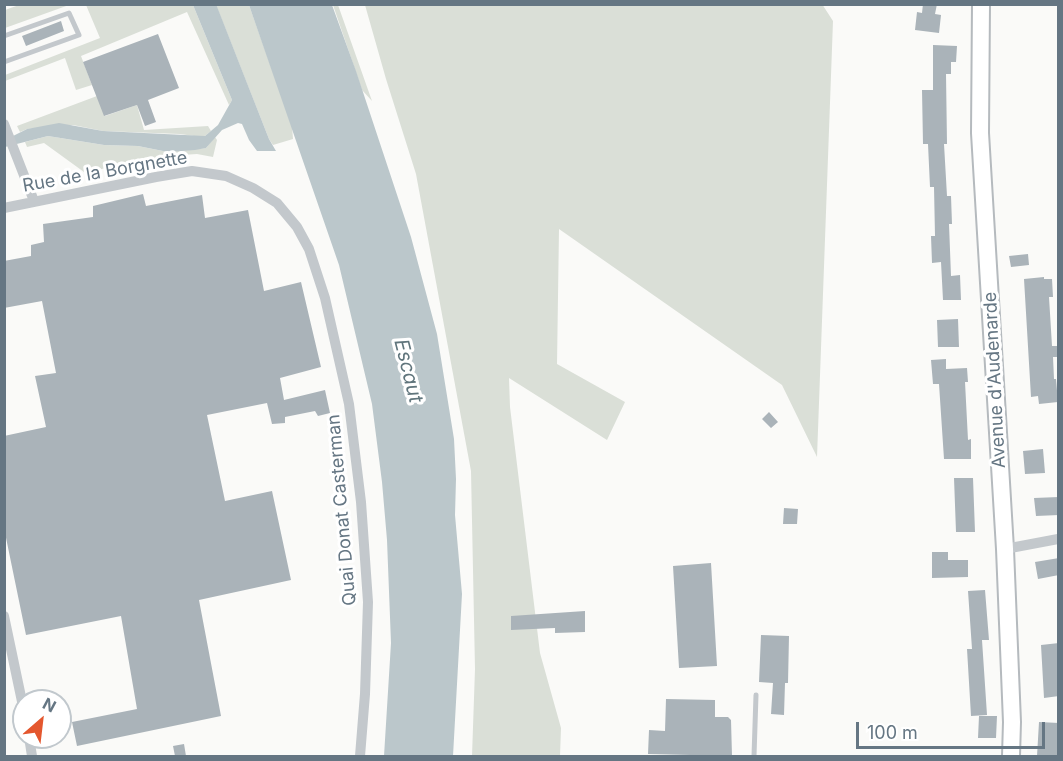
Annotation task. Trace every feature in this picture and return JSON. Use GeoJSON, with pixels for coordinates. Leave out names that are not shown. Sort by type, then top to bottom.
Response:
{"type":"FeatureCollection","features":[{"type":"Feature","properties":{"kind":"main road","name":"Avenue d'Audenarde"},"geometry":{"type":"LineString","coordinates":[[981,4],[980,133],[1005,549],[1012,722],[1011,756]]}},
{"type":"Feature","properties":{"kind":"street"},"geometry":{"type":"LineString","coordinates":[[7,129],[34,201]]}},
{"type":"Feature","properties":{"kind":"street","name":"Rue de la Borgnette"},"geometry":{"type":"LineString","coordinates":[[4,208],[192,171],[226,176],[254,188],[277,203],[297,228],[309,249],[325,298]]}},
{"type":"Feature","properties":{"kind":"street","name":"Quai Donat Casterman"},"geometry":{"type":"LineString","coordinates":[[325,298],[349,404],[361,502],[368,602],[360,756]]}},
{"type":"Feature","properties":{"kind":"street"},"geometry":{"type":"LineString","coordinates":[[1005,549],[1059,539]]}},
{"type":"Feature","properties":{"kind":"street"},"geometry":{"type":"LineString","coordinates":[[4,616],[19,689]]}},
{"type":"Feature","properties":{"kind":"lane"},"geometry":{"type":"LineString","coordinates":[[4,36],[69,14],[79,35],[4,62]]}},
{"type":"Feature","properties":{"kind":"lane"},"geometry":{"type":"LineString","coordinates":[[754,756],[756,695]]}},
{"type":"Feature","properties":{"kind":"shaded area"},"geometry":{"type":"Polygon","coordinates":[[[822,4],[833,21],[817,457],[782,385],[559,229],[557,364],[625,402],[607,440],[509,378],[510,407],[540,653],[561,728],[560,756],[472,756],[475,669],[471,471],[416,174],[365,5],[822,4]]]}},
{"type":"Feature","properties":{"kind":"shaded area"},"geometry":{"type":"Polygon","coordinates":[[[19,5],[69,5],[5,28],[5,10],[19,5]]]}},
{"type":"Feature","properties":{"kind":"shaded area"},"geometry":{"type":"Polygon","coordinates":[[[86,5],[193,5],[232,100],[229,105],[187,12],[81,56],[92,85],[76,90],[65,58],[5,81],[5,75],[100,38],[86,5]]]}},
{"type":"Feature","properties":{"kind":"shaded area"},"geometry":{"type":"Polygon","coordinates":[[[216,5],[249,5],[292,126],[293,139],[273,145],[269,139],[216,5]]]}},
{"type":"Feature","properties":{"kind":"shaded area"},"geometry":{"type":"Polygon","coordinates":[[[333,5],[338,5],[372,101],[362,90],[333,5]]]}},
{"type":"Feature","properties":{"kind":"shaded area"},"geometry":{"type":"Polygon","coordinates":[[[97,96],[105,116],[137,105],[144,130],[208,126],[211,131],[201,137],[103,131],[73,125],[27,129],[20,132],[17,126],[97,96]]]}},
{"type":"Feature","properties":{"kind":"shaded area"},"geometry":{"type":"Polygon","coordinates":[[[48,136],[104,145],[138,146],[168,152],[206,148],[215,137],[217,140],[213,157],[197,154],[182,155],[84,172],[44,143],[27,147],[25,142],[48,136]]]}},
{"type":"Feature","properties":{"kind":"water"},"geometry":{"type":"Polygon","coordinates":[[[216,4],[269,139],[276,151],[257,151],[242,124],[238,123],[222,130],[206,148],[195,150],[168,152],[138,146],[104,145],[48,136],[5,147],[5,140],[27,129],[59,123],[103,131],[205,136],[218,125],[232,100],[193,5],[216,4]]]}},
{"type":"Feature","properties":{"kind":"water","name":"Escaut"},"geometry":{"type":"Polygon","coordinates":[[[249,5],[332,5],[411,237],[437,334],[454,439],[455,515],[462,594],[453,756],[384,756],[391,643],[387,540],[372,404],[339,265],[249,5]]]}},
{"type":"Feature","properties":{"kind":"building"},"geometry":{"type":"Polygon","coordinates":[[[923,4],[937,4],[935,14],[941,15],[939,33],[915,30],[917,12],[922,13],[923,4]]]}},
{"type":"Feature","properties":{"kind":"building"},"geometry":{"type":"Polygon","coordinates":[[[61,21],[64,31],[26,46],[22,36],[61,21]]]}},
{"type":"Feature","properties":{"kind":"building"},"geometry":{"type":"Polygon","coordinates":[[[158,34],[179,88],[148,100],[156,122],[145,126],[137,105],[104,116],[83,62],[158,34]]]}},
{"type":"Feature","properties":{"kind":"building"},"geometry":{"type":"Polygon","coordinates":[[[933,45],[957,46],[956,62],[951,62],[951,74],[946,74],[947,144],[944,144],[947,196],[951,196],[952,224],[949,224],[951,276],[960,275],[961,300],[943,300],[941,262],[932,263],[931,236],[935,236],[934,187],[930,187],[928,144],[923,144],[922,90],[933,90],[933,45]]]}},
{"type":"Feature","properties":{"kind":"building"},"geometry":{"type":"Polygon","coordinates":[[[143,194],[146,206],[202,195],[205,218],[248,210],[264,291],[301,282],[321,367],[280,378],[284,400],[325,390],[330,413],[318,416],[315,411],[285,417],[285,423],[272,424],[267,403],[207,415],[225,501],[272,491],[291,580],[199,600],[221,716],[77,746],[72,722],[137,709],[121,616],[26,635],[4,528],[4,436],[46,427],[35,376],[56,373],[42,301],[4,308],[4,261],[31,256],[31,245],[44,242],[43,224],[93,217],[93,206],[143,194]]]}},
{"type":"Feature","properties":{"kind":"building"},"geometry":{"type":"Polygon","coordinates":[[[1028,254],[1029,265],[1011,267],[1009,256],[1028,254]]]}},
{"type":"Feature","properties":{"kind":"building"},"geometry":{"type":"Polygon","coordinates":[[[1044,277],[1044,279],[1052,279],[1053,297],[1049,297],[1052,346],[1059,346],[1059,357],[1053,357],[1058,402],[1039,404],[1038,396],[1031,397],[1024,279],[1044,277]]]}},
{"type":"Feature","properties":{"kind":"building"},"geometry":{"type":"Polygon","coordinates":[[[958,319],[959,347],[938,347],[937,320],[958,319]]]}},
{"type":"Feature","properties":{"kind":"building"},"geometry":{"type":"Polygon","coordinates":[[[946,359],[946,369],[967,368],[968,382],[965,382],[971,459],[944,459],[939,384],[933,384],[931,360],[946,359]]]}},
{"type":"Feature","properties":{"kind":"building"},"geometry":{"type":"Polygon","coordinates":[[[769,412],[778,422],[771,428],[762,419],[769,412]]]}},
{"type":"Feature","properties":{"kind":"building"},"geometry":{"type":"Polygon","coordinates":[[[1043,449],[1045,473],[1025,474],[1023,451],[1043,449]]]}},
{"type":"Feature","properties":{"kind":"building"},"geometry":{"type":"Polygon","coordinates":[[[954,478],[973,478],[975,532],[956,532],[954,478]]]}},
{"type":"Feature","properties":{"kind":"building"},"geometry":{"type":"Polygon","coordinates":[[[1059,497],[1059,515],[1036,516],[1034,498],[1059,497]]]}},
{"type":"Feature","properties":{"kind":"building"},"geometry":{"type":"Polygon","coordinates":[[[784,508],[798,509],[797,524],[783,524],[784,508]]]}},
{"type":"Feature","properties":{"kind":"building"},"geometry":{"type":"Polygon","coordinates":[[[932,552],[948,552],[948,560],[968,560],[968,577],[932,578],[932,552]]]}},
{"type":"Feature","properties":{"kind":"building"},"geometry":{"type":"Polygon","coordinates":[[[1059,558],[1059,575],[1038,579],[1035,562],[1059,558]]]}},
{"type":"Feature","properties":{"kind":"building"},"geometry":{"type":"Polygon","coordinates":[[[711,563],[717,666],[679,668],[673,566],[711,563]]]}},
{"type":"Feature","properties":{"kind":"building"},"geometry":{"type":"Polygon","coordinates":[[[985,590],[989,640],[982,640],[987,715],[971,716],[967,649],[972,649],[968,591],[985,590]]]}},
{"type":"Feature","properties":{"kind":"building"},"geometry":{"type":"Polygon","coordinates":[[[585,611],[585,632],[555,633],[555,628],[511,630],[511,616],[585,611]]]}},
{"type":"Feature","properties":{"kind":"building"},"geometry":{"type":"Polygon","coordinates":[[[761,635],[789,636],[788,683],[785,683],[784,715],[771,714],[773,683],[759,682],[761,635]]]}},
{"type":"Feature","properties":{"kind":"building"},"geometry":{"type":"Polygon","coordinates":[[[1059,643],[1059,696],[1044,698],[1041,645],[1059,643]]]}},
{"type":"Feature","properties":{"kind":"building"},"geometry":{"type":"Polygon","coordinates":[[[666,699],[715,700],[715,717],[728,717],[731,720],[732,756],[648,754],[649,730],[665,731],[666,699]]]}},
{"type":"Feature","properties":{"kind":"building"},"geometry":{"type":"Polygon","coordinates":[[[979,716],[997,716],[996,738],[978,738],[979,716]]]}},
{"type":"Feature","properties":{"kind":"building"},"geometry":{"type":"Polygon","coordinates":[[[1039,722],[1059,723],[1059,756],[1037,756],[1039,722]]]}},
{"type":"Feature","properties":{"kind":"building"},"geometry":{"type":"Polygon","coordinates":[[[184,744],[186,756],[175,756],[173,746],[184,744]]]}}]}
